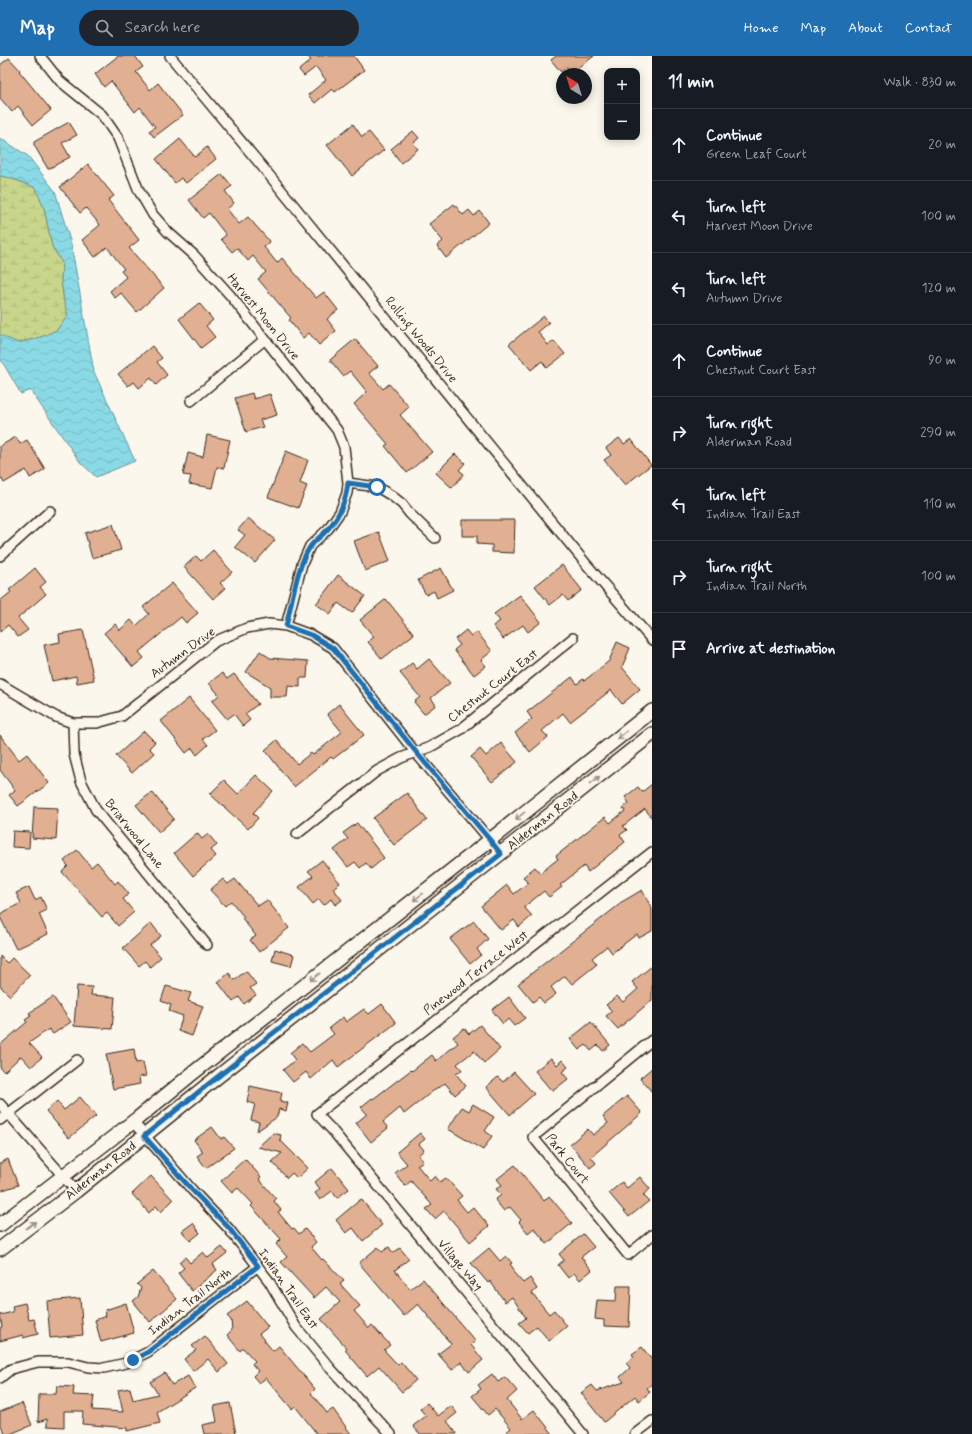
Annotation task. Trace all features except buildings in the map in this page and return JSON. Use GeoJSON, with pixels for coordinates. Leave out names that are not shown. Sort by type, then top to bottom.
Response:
{"type":"FeatureCollection","features":[{"type":"Feature","properties":{"kind":"main road","name":"Alderman Road"},"geometry":{"type":"LineString","coordinates":[[0,1225],[133,1122],[652,711]]}},
{"type":"Feature","properties":{"kind":"main road","name":"Alderman Road"},"geometry":{"type":"LineString","coordinates":[[0,1249],[76,1191],[206,1086],[652,734]]}},
{"type":"Feature","properties":{"kind":"street","name":"Harvest Moon Drive"},"geometry":{"type":"LineString","coordinates":[[40,56],[60,81],[102,115],[118,138],[139,191],[153,215],[168,232],[194,255],[230,295],[264,340],[337,430],[344,447],[348,483],[347,493],[340,512],[328,529],[310,546],[302,564],[286,626]]}},
{"type":"Feature","properties":{"kind":"street","name":"Rolling Woods Drive"},"geometry":{"type":"LineString","coordinates":[[170,56],[265,170],[587,565],[652,640]]}},
{"type":"Feature","properties":{"kind":"street"},"geometry":{"type":"LineString","coordinates":[[191,401],[264,340]]}},
{"type":"Feature","properties":{"kind":"street"},"geometry":{"type":"LineString","coordinates":[[348,483],[377,487],[392,496],[402,504],[410,514],[435,538]]}},
{"type":"Feature","properties":{"kind":"street"},"geometry":{"type":"LineString","coordinates":[[0,556],[50,511]]}},
{"type":"Feature","properties":{"kind":"street","name":"Autumn Drive"},"geometry":{"type":"LineString","coordinates":[[0,684],[56,717],[73,723],[97,723],[122,716],[216,641],[247,628],[269,624],[286,626],[311,635],[333,648],[416,752]]}},
{"type":"Feature","properties":{"kind":"street","name":"Chestnut Court East"},"geometry":{"type":"LineString","coordinates":[[297,834],[377,771],[401,758],[430,747],[460,730],[573,638]]}},
{"type":"Feature","properties":{"kind":"street","name":"Briarwood Lane"},"geometry":{"type":"LineString","coordinates":[[73,723],[74,754],[81,781],[96,810],[207,945]]}},
{"type":"Feature","properties":{"kind":"street"},"geometry":{"type":"LineString","coordinates":[[416,752],[501,854]]}},
{"type":"Feature","properties":{"kind":"street","name":"Pinewood Terrace West"},"geometry":{"type":"LineString","coordinates":[[317,1114],[651,854]]}},
{"type":"Feature","properties":{"kind":"street","name":"Park Court"},"geometry":{"type":"LineString","coordinates":[[652,1040],[533,1137],[628,1255],[652,1235]]}},
{"type":"Feature","properties":{"kind":"street"},"geometry":{"type":"LineString","coordinates":[[0,1120],[77,1060]]}},
{"type":"Feature","properties":{"kind":"street"},"geometry":{"type":"LineString","coordinates":[[0,1104],[76,1191]]}},
{"type":"Feature","properties":{"kind":"street","name":"Village Way"},"geometry":{"type":"LineString","coordinates":[[317,1114],[332,1130],[583,1434]]}},
{"type":"Feature","properties":{"kind":"street","name":"Indian Trail East"},"geometry":{"type":"LineString","coordinates":[[133,1122],[193,1191],[229,1228],[269,1281],[296,1327],[331,1369],[391,1434]]}},
{"type":"Feature","properties":{"kind":"street","name":"Indian Trail North"},"geometry":{"type":"LineString","coordinates":[[0,1378],[11,1370],[38,1362],[68,1362],[88,1367],[104,1368],[126,1363],[148,1352],[258,1266]]}},
{"type":"Feature","properties":{"kind":"street"},"geometry":{"type":"LineString","coordinates":[[635,1434],[652,1421]]}},
{"type":"Feature","properties":{"kind":"green space"},"geometry":{"type":"Polygon","coordinates":[[[0,176],[11,178],[36,188],[44,208],[52,246],[62,263],[61,280],[68,315],[57,330],[41,337],[18,343],[1,336],[0,334],[0,176]]]}},
{"type":"Feature","properties":{"kind":"water"},"geometry":{"type":"Polygon","coordinates":[[[0,138],[28,156],[55,191],[71,244],[94,372],[135,461],[96,477],[80,462],[30,390],[21,394],[0,358],[0,334],[18,343],[41,337],[57,330],[68,315],[61,280],[62,263],[52,246],[44,208],[36,188],[11,178],[0,176],[0,138]]]}},
{"type":"Feature","properties":{"kind":"route"},"geometry":{"type":"LineString","coordinates":[[133,1360],[148,1352],[258,1266],[229,1228],[193,1191],[144,1136],[501,854],[416,752],[333,648],[311,635],[286,626],[302,564],[310,546],[328,529],[340,512],[347,493],[348,483],[377,487]]}}]}
